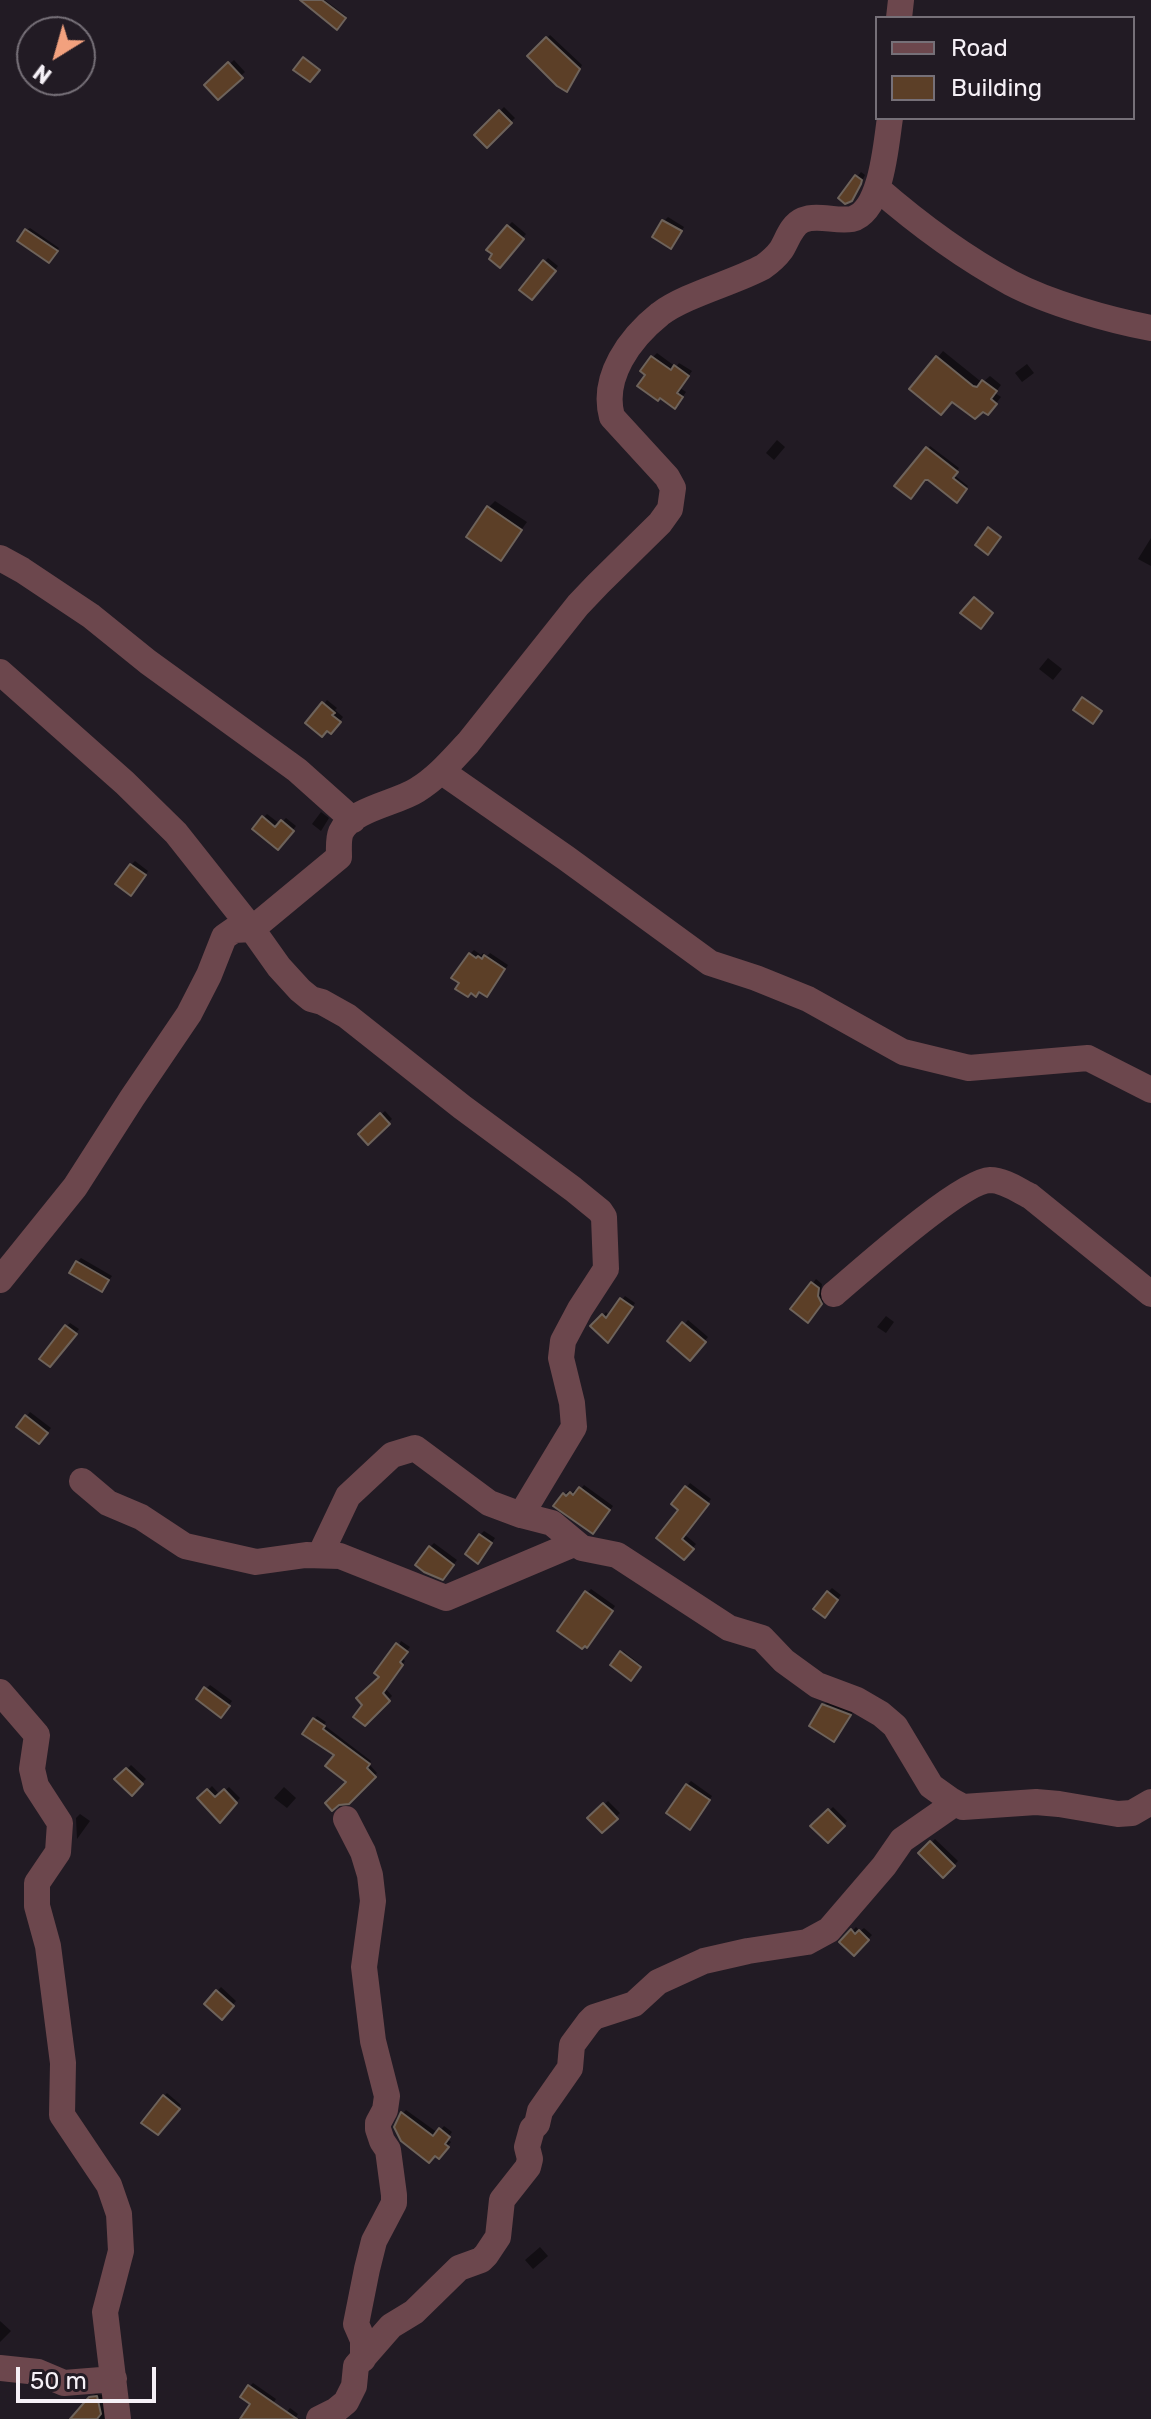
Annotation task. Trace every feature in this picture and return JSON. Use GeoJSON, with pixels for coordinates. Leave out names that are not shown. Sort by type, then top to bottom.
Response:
{"type":"FeatureCollection","features":[{"type":"Feature","properties":{"kind":"street"},"geometry":{"type":"LineString","coordinates":[[0,1280],[75,1187],[184,1022],[199,997],[224,937],[234,930],[252,929],[339,857],[340,834],[353,820],[416,791],[441,771],[468,743],[588,594],[660,523],[670,509],[673,488],[667,477],[612,417],[608,404],[613,374],[629,348],[660,314],[763,267],[776,256],[802,220],[850,219],[858,216],[869,206],[877,188],[890,120]]}},
{"type":"Feature","properties":{"kind":"street"},"geometry":{"type":"LineString","coordinates":[[877,188],[949,244],[1014,285],[1046,298],[1151,328]]}},
{"type":"Feature","properties":{"kind":"street"},"geometry":{"type":"LineString","coordinates":[[0,558],[91,616],[148,662],[297,770],[353,820]]}},
{"type":"Feature","properties":{"kind":"street"},"geometry":{"type":"LineString","coordinates":[[0,672],[125,783],[176,833],[279,967],[311,999],[347,1016],[573,1189],[604,1217],[606,1269],[563,1341],[561,1358],[572,1403],[574,1427],[521,1515]]}},
{"type":"Feature","properties":{"kind":"street"},"geometry":{"type":"LineString","coordinates":[[441,771],[710,963],[808,999],[903,1052],[969,1068],[1088,1058],[1151,1090]]}},
{"type":"Feature","properties":{"kind":"street"},"geometry":{"type":"LineString","coordinates":[[834,1294],[949,1200],[975,1183],[992,1180],[1030,1196],[1151,1294]]}},
{"type":"Feature","properties":{"kind":"street"},"geometry":{"type":"LineString","coordinates":[[320,1555],[348,1496],[392,1455],[415,1448],[489,1503],[552,1523],[582,1548],[617,1555],[729,1628],[762,1638],[784,1661],[808,1679],[881,1714],[902,1736],[931,1786],[963,1807],[1036,1802],[1118,1814],[1132,1813],[1151,1802]]}},
{"type":"Feature","properties":{"kind":"street"},"geometry":{"type":"LineString","coordinates":[[82,1481],[108,1503],[141,1517],[185,1546],[256,1562],[320,1555],[340,1556],[446,1598],[576,1543]]}},
{"type":"Feature","properties":{"kind":"street"},"geometry":{"type":"LineString","coordinates":[[0,1692],[37,1735],[32,1769],[36,1786],[60,1823],[58,1852],[37,1883],[37,1906],[48,1946],[63,2063],[62,2115],[109,2185],[119,2214],[121,2251],[105,2312],[118,2419]]}},
{"type":"Feature","properties":{"kind":"street"},"geometry":{"type":"LineString","coordinates":[[319,2419],[346,2402],[354,2386],[356,2366],[391,2326],[414,2312],[459,2268],[486,2255],[498,2237],[502,2200],[528,2167],[529,2137],[540,2111],[570,2068],[570,2053],[578,2035],[594,2017],[634,2004],[658,1982],[704,1961],[807,1942],[829,1930],[902,1840],[948,1808],[952,1801]]}},
{"type":"Feature","properties":{"kind":"street"},"geometry":{"type":"LineString","coordinates":[[346,1819],[363,1852],[370,1875],[373,1901],[364,1967],[373,2041],[387,2096],[378,2129],[388,2150],[394,2195],[394,2203],[374,2241],[356,2324],[363,2340],[363,2359]]}},
{"type":"Feature","properties":{"kind":"street"},"geometry":{"type":"LineString","coordinates":[[0,2368],[38,2372],[64,2383],[114,2379]]}},
{"type":"Feature","properties":{"kind":"building"},"geometry":{"type":"Polygon","coordinates":[[[300,0],[322,0],[346,18],[337,30],[300,0]]]}},
{"type":"Feature","properties":{"kind":"building"},"geometry":{"type":"Polygon","coordinates":[[[546,37],[580,69],[567,92],[527,56],[546,37]]]}},
{"type":"Feature","properties":{"kind":"building"},"geometry":{"type":"Polygon","coordinates":[[[303,57],[320,70],[310,82],[293,70],[303,57]]]}},
{"type":"Feature","properties":{"kind":"building"},"geometry":{"type":"Polygon","coordinates":[[[228,62],[243,78],[218,100],[204,85],[228,62]]]}},
{"type":"Feature","properties":{"kind":"building"},"geometry":{"type":"Polygon","coordinates":[[[499,110],[512,123],[487,148],[474,135],[499,110]]]}},
{"type":"Feature","properties":{"kind":"building"},"geometry":{"type":"Polygon","coordinates":[[[855,175],[862,180],[861,184],[852,201],[845,204],[838,198],[855,175]]]}},
{"type":"Feature","properties":{"kind":"building"},"geometry":{"type":"Polygon","coordinates":[[[662,220],[682,231],[671,249],[652,237],[662,220]]]}},
{"type":"Feature","properties":{"kind":"building"},"geometry":{"type":"Polygon","coordinates":[[[507,225],[524,239],[500,268],[489,259],[492,254],[486,250],[507,225]]]}},
{"type":"Feature","properties":{"kind":"building"},"geometry":{"type":"Polygon","coordinates":[[[25,229],[58,251],[49,263],[17,241],[25,229]]]}},
{"type":"Feature","properties":{"kind":"building"},"geometry":{"type":"Polygon","coordinates":[[[543,260],[556,271],[532,300],[519,290],[543,260]]]}},
{"type":"Feature","properties":{"kind":"building"},"geometry":{"type":"Polygon","coordinates":[[[651,356],[671,370],[674,365],[689,376],[677,393],[683,397],[675,409],[637,386],[645,375],[640,371],[651,356]]]}},
{"type":"Feature","properties":{"kind":"building"},"geometry":{"type":"Polygon","coordinates":[[[936,356],[973,386],[977,387],[982,380],[997,391],[991,399],[997,404],[988,415],[983,412],[975,419],[952,402],[941,415],[909,389],[936,356]]]}},
{"type":"Feature","properties":{"kind":"building"},"geometry":{"type":"Polygon","coordinates":[[[926,447],[958,472],[953,478],[967,489],[957,503],[928,480],[911,499],[894,486],[926,447]]]}},
{"type":"Feature","properties":{"kind":"building"},"geometry":{"type":"Polygon","coordinates":[[[487,506],[522,530],[501,561],[466,537],[487,506]]]}},
{"type":"Feature","properties":{"kind":"building"},"geometry":{"type":"Polygon","coordinates":[[[988,527],[1001,537],[988,555],[975,545],[988,527]]]}},
{"type":"Feature","properties":{"kind":"building"},"geometry":{"type":"Polygon","coordinates":[[[974,597],[993,613],[981,629],[960,613],[974,597]]]}},
{"type":"Feature","properties":{"kind":"building"},"geometry":{"type":"Polygon","coordinates":[[[1082,697],[1102,711],[1093,724],[1073,710],[1082,697]]]}},
{"type":"Feature","properties":{"kind":"building"},"geometry":{"type":"Polygon","coordinates":[[[322,702],[341,722],[331,734],[327,731],[322,737],[305,723],[322,702]]]}},
{"type":"Feature","properties":{"kind":"building"},"geometry":{"type":"Polygon","coordinates":[[[262,816],[275,827],[281,820],[294,831],[278,850],[252,829],[262,816]]]}},
{"type":"Feature","properties":{"kind":"building"},"geometry":{"type":"Polygon","coordinates":[[[130,864],[146,875],[131,896],[115,884],[130,864]]]}},
{"type":"Feature","properties":{"kind":"building"},"geometry":{"type":"Polygon","coordinates":[[[469,953],[482,959],[484,955],[505,969],[487,997],[479,992],[476,997],[471,993],[468,997],[455,989],[459,983],[451,978],[469,953]]]}},
{"type":"Feature","properties":{"kind":"building"},"geometry":{"type":"Polygon","coordinates":[[[380,1113],[390,1124],[368,1145],[358,1134],[380,1113]]]}},
{"type":"Feature","properties":{"kind":"building"},"geometry":{"type":"Polygon","coordinates":[[[76,1261],[109,1280],[102,1292],[69,1273],[76,1261]]]}},
{"type":"Feature","properties":{"kind":"building"},"geometry":{"type":"Polygon","coordinates":[[[811,1282],[819,1288],[818,1296],[822,1304],[808,1323],[790,1309],[811,1282]]]}},
{"type":"Feature","properties":{"kind":"building"},"geometry":{"type":"Polygon","coordinates":[[[620,1298],[633,1307],[608,1343],[590,1326],[602,1314],[606,1318],[620,1298]]]}},
{"type":"Feature","properties":{"kind":"building"},"geometry":{"type":"Polygon","coordinates":[[[682,1322],[706,1342],[690,1361],[667,1341],[682,1322]]]}},
{"type":"Feature","properties":{"kind":"building"},"geometry":{"type":"Polygon","coordinates":[[[65,1325],[77,1334],[50,1367],[39,1359],[65,1325]]]}},
{"type":"Feature","properties":{"kind":"building"},"geometry":{"type":"Polygon","coordinates":[[[25,1415],[48,1433],[39,1444],[16,1427],[25,1415]]]}},
{"type":"Feature","properties":{"kind":"building"},"geometry":{"type":"Polygon","coordinates":[[[685,1486],[709,1504],[682,1539],[694,1549],[684,1560],[656,1538],[678,1510],[671,1504],[685,1486]]]}},
{"type":"Feature","properties":{"kind":"building"},"geometry":{"type":"Polygon","coordinates":[[[579,1487],[610,1510],[593,1534],[553,1506],[563,1493],[573,1495],[579,1487]]]}},
{"type":"Feature","properties":{"kind":"building"},"geometry":{"type":"Polygon","coordinates":[[[479,1534],[492,1543],[478,1564],[465,1554],[479,1534]]]}},
{"type":"Feature","properties":{"kind":"building"},"geometry":{"type":"Polygon","coordinates":[[[429,1546],[454,1565],[443,1580],[415,1565],[429,1546]]]}},
{"type":"Feature","properties":{"kind":"building"},"geometry":{"type":"Polygon","coordinates":[[[585,1591],[613,1611],[587,1648],[582,1649],[557,1631],[585,1591]]]}},
{"type":"Feature","properties":{"kind":"building"},"geometry":{"type":"Polygon","coordinates":[[[827,1591],[838,1600],[825,1618],[813,1609],[827,1591]]]}},
{"type":"Feature","properties":{"kind":"building"},"geometry":{"type":"Polygon","coordinates":[[[396,1643],[408,1652],[400,1662],[403,1665],[383,1693],[390,1701],[365,1726],[353,1717],[362,1705],[356,1698],[379,1677],[374,1673],[396,1643]]]}},
{"type":"Feature","properties":{"kind":"building"},"geometry":{"type":"Polygon","coordinates":[[[620,1651],[641,1667],[631,1681],[610,1665],[620,1651]]]}},
{"type":"Feature","properties":{"kind":"building"},"geometry":{"type":"Polygon","coordinates":[[[204,1687],[230,1706],[221,1718],[196,1699],[204,1687]]]}},
{"type":"Feature","properties":{"kind":"building"},"geometry":{"type":"Polygon","coordinates":[[[822,1704],[851,1715],[834,1742],[809,1726],[822,1704]]]}},
{"type":"Feature","properties":{"kind":"building"},"geometry":{"type":"Polygon","coordinates":[[[313,1718],[370,1764],[367,1768],[376,1777],[349,1804],[339,1805],[332,1811],[325,1803],[346,1782],[325,1766],[334,1755],[302,1734],[313,1718]]]}},
{"type":"Feature","properties":{"kind":"building"},"geometry":{"type":"Polygon","coordinates":[[[126,1768],[143,1784],[132,1796],[114,1779],[126,1768]]]}},
{"type":"Feature","properties":{"kind":"building"},"geometry":{"type":"Polygon","coordinates":[[[686,1784],[710,1800],[690,1830],[666,1813],[686,1784]]]}},
{"type":"Feature","properties":{"kind":"building"},"geometry":{"type":"Polygon","coordinates":[[[207,1789],[215,1797],[224,1789],[237,1803],[220,1823],[197,1798],[207,1789]]]}},
{"type":"Feature","properties":{"kind":"building"},"geometry":{"type":"Polygon","coordinates":[[[603,1803],[618,1819],[602,1833],[587,1818],[603,1803]]]}},
{"type":"Feature","properties":{"kind":"building"},"geometry":{"type":"Polygon","coordinates":[[[828,1809],[845,1826],[828,1843],[810,1826],[828,1809]]]}},
{"type":"Feature","properties":{"kind":"building"},"geometry":{"type":"Polygon","coordinates":[[[930,1841],[955,1866],[943,1878],[918,1853],[930,1841]]]}},
{"type":"Feature","properties":{"kind":"building"},"geometry":{"type":"Polygon","coordinates":[[[851,1929],[855,1934],[859,1930],[869,1940],[854,1956],[839,1942],[851,1929]]]}},
{"type":"Feature","properties":{"kind":"building"},"geometry":{"type":"Polygon","coordinates":[[[216,1990],[234,2006],[222,2020],[204,2004],[216,1990]]]}},
{"type":"Feature","properties":{"kind":"building"},"geometry":{"type":"Polygon","coordinates":[[[163,2095],[180,2109],[158,2135],[141,2123],[163,2095]]]}},
{"type":"Feature","properties":{"kind":"building"},"geometry":{"type":"Polygon","coordinates":[[[401,2112],[433,2136],[439,2128],[450,2137],[445,2144],[449,2147],[439,2159],[435,2156],[429,2163],[401,2141],[394,2127],[401,2112]]]}},
{"type":"Feature","properties":{"kind":"building"},"geometry":{"type":"Polygon","coordinates":[[[248,2385],[297,2419],[240,2419],[250,2404],[240,2397],[248,2385]]]}},
{"type":"Feature","properties":{"kind":"building"},"geometry":{"type":"Polygon","coordinates":[[[97,2396],[101,2414],[97,2419],[70,2419],[89,2397],[97,2396]]]}}]}
